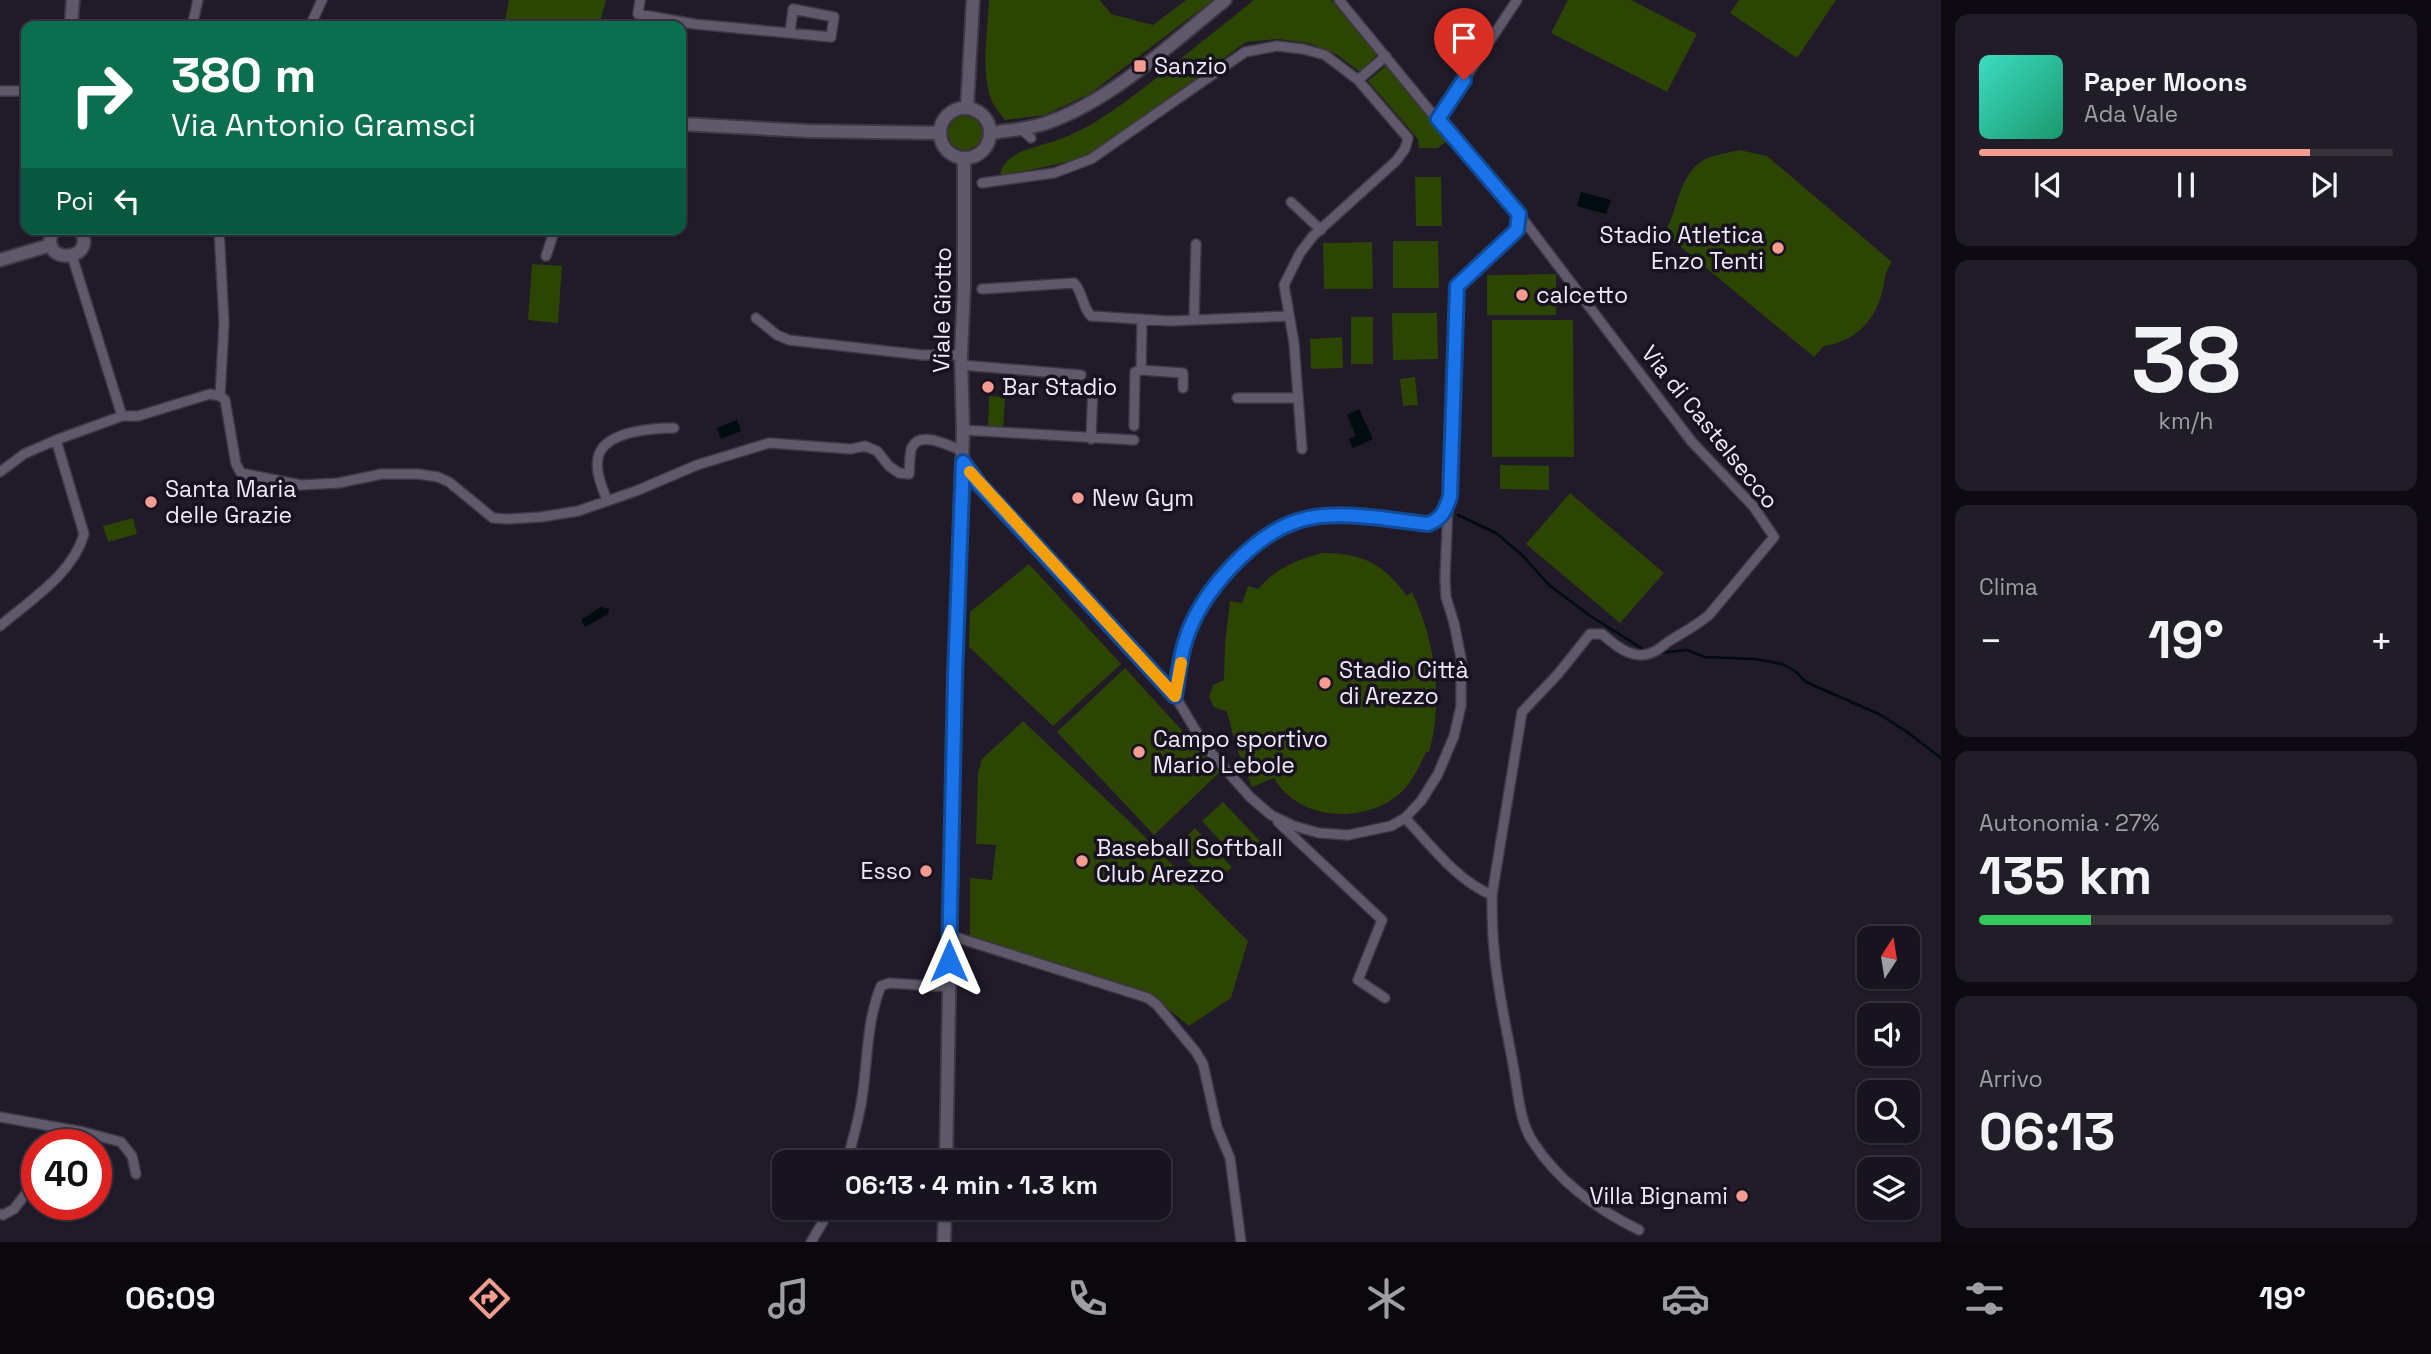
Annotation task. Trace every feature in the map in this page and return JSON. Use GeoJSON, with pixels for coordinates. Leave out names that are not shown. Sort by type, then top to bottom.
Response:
{"type":"FeatureCollection","features":[{"type":"Feature","properties":{"kind":"street"},"geometry":{"type":"LineString","coordinates":[[71,21],[73,0]]}},
{"type":"Feature","properties":{"kind":"street"},"geometry":{"type":"LineString","coordinates":[[193,21],[198,0]]}},
{"type":"Feature","properties":{"kind":"street"},"geometry":{"type":"LineString","coordinates":[[312,21],[322,0]]}},
{"type":"Feature","properties":{"kind":"street"},"geometry":{"type":"LineString","coordinates":[[640,0],[638,14],[677,21]]}},
{"type":"Feature","properties":{"kind":"street"},"geometry":{"type":"LineString","coordinates":[[967,108],[973,0]]}},
{"type":"Feature","properties":{"kind":"street"},"geometry":{"type":"LineString","coordinates":[[991,133],[1048,123],[1088,104],[1149,62],[1225,0]]}},
{"type":"Feature","properties":{"kind":"street","name":"Via di Castelsecco"},"geometry":{"type":"LineString","coordinates":[[1339,0],[1536,235],[1692,442],[1753,506],[1774,537],[1709,615],[1696,625],[1656,651],[1643,655],[1630,654],[1618,648],[1602,634],[1590,634],[1558,674],[1522,712],[1492,895],[1494,950],[1525,1126],[1532,1141],[1590,1203],[1639,1230]]}},
{"type":"Feature","properties":{"kind":"street"},"geometry":{"type":"LineString","coordinates":[[1438,119],[1517,0]]}},
{"type":"Feature","properties":{"kind":"street"},"geometry":{"type":"LineString","coordinates":[[686,23],[694,24],[831,37],[834,16],[793,9],[790,33]]}},
{"type":"Feature","properties":{"kind":"street"},"geometry":{"type":"LineString","coordinates":[[982,183],[1054,173],[1091,159],[1245,52],[1277,46],[1303,49],[1325,55],[1358,80],[1408,138],[1405,149],[1396,161],[1300,253],[1284,285],[1294,344],[1302,449]]}},
{"type":"Feature","properties":{"kind":"street"},"geometry":{"type":"LineString","coordinates":[[1358,80],[1386,57]]}},
{"type":"Feature","properties":{"kind":"street"},"geometry":{"type":"LineString","coordinates":[[0,91],[21,91]]}},
{"type":"Feature","properties":{"kind":"street"},"geometry":{"type":"LineString","coordinates":[[967,108],[986,118],[991,133],[990,141],[980,154],[964,158],[950,153],[940,133],[944,119],[949,114],[967,108]]}},
{"type":"Feature","properties":{"kind":"street"},"geometry":{"type":"LineString","coordinates":[[686,124],[809,131],[940,133]]}},
{"type":"Feature","properties":{"kind":"street"},"geometry":{"type":"LineString","coordinates":[[1020,128],[1031,138]]}},
{"type":"Feature","properties":{"kind":"street","name":"Viale Giotto"},"geometry":{"type":"LineString","coordinates":[[946,1150],[949,935],[963,456],[961,360],[964,158]]}},
{"type":"Feature","properties":{"kind":"street"},"geometry":{"type":"LineString","coordinates":[[1291,202],[1321,230]]}},
{"type":"Feature","properties":{"kind":"street"},"geometry":{"type":"LineString","coordinates":[[1271,815],[1319,834],[1348,835],[1391,827],[1405,818],[1421,801],[1438,774],[1454,736],[1461,706],[1461,658],[1446,597],[1457,286],[1517,230],[1522,218]]}},
{"type":"Feature","properties":{"kind":"street"},"geometry":{"type":"LineString","coordinates":[[1517,230],[1526,230],[1536,235]]}},
{"type":"Feature","properties":{"kind":"street"},"geometry":{"type":"LineString","coordinates":[[51,235],[51,245],[59,255],[72,256],[82,247],[85,235]]}},
{"type":"Feature","properties":{"kind":"street"},"geometry":{"type":"LineString","coordinates":[[219,235],[224,323],[220,396]]}},
{"type":"Feature","properties":{"kind":"street"},"geometry":{"type":"LineString","coordinates":[[546,256],[553,235]]}},
{"type":"Feature","properties":{"kind":"street"},"geometry":{"type":"LineString","coordinates":[[1194,319],[1196,244]]}},
{"type":"Feature","properties":{"kind":"street"},"geometry":{"type":"LineString","coordinates":[[0,260],[51,245]]}},
{"type":"Feature","properties":{"kind":"street"},"geometry":{"type":"LineString","coordinates":[[72,256],[122,416]]}},
{"type":"Feature","properties":{"kind":"street"},"geometry":{"type":"LineString","coordinates":[[982,289],[1074,283],[1078,286],[1085,310],[1091,316],[1170,321],[1289,316]]}},
{"type":"Feature","properties":{"kind":"street"},"geometry":{"type":"LineString","coordinates":[[756,318],[777,335],[789,340],[1081,375]]}},
{"type":"Feature","properties":{"kind":"street"},"geometry":{"type":"LineString","coordinates":[[1141,370],[1142,319]]}},
{"type":"Feature","properties":{"kind":"street"},"geometry":{"type":"LineString","coordinates":[[1134,426],[1135,372],[1141,370],[1183,373],[1183,388]]}},
{"type":"Feature","properties":{"kind":"street"},"geometry":{"type":"LineString","coordinates":[[1091,439],[1093,384]]}},
{"type":"Feature","properties":{"kind":"street"},"geometry":{"type":"LineString","coordinates":[[0,472],[24,454],[56,440],[122,416],[138,416],[210,394],[225,400],[236,464],[241,472],[301,485],[338,483],[382,474],[438,477],[449,482],[493,518],[506,519],[578,511],[697,465],[769,443],[851,449],[865,446],[877,451],[889,466],[899,473],[909,474],[912,447],[919,439],[928,438],[963,456],[979,484],[1175,696],[1205,746],[1250,797],[1382,920],[1358,980],[1385,998]]}},
{"type":"Feature","properties":{"kind":"street"},"geometry":{"type":"LineString","coordinates":[[1237,398],[1298,398]]}},
{"type":"Feature","properties":{"kind":"street"},"geometry":{"type":"LineString","coordinates":[[607,501],[597,472],[598,457],[606,444],[642,429],[674,428]]}},
{"type":"Feature","properties":{"kind":"street"},"geometry":{"type":"LineString","coordinates":[[963,430],[1134,440]]}},
{"type":"Feature","properties":{"kind":"street"},"geometry":{"type":"LineString","coordinates":[[0,626],[64,570],[81,545],[84,534],[56,440]]}},
{"type":"Feature","properties":{"kind":"street"},"geometry":{"type":"LineString","coordinates":[[1175,696],[1186,638],[1203,605],[1227,573],[1275,530],[1303,519],[1351,516],[1428,524],[1443,515],[1450,497]]}},
{"type":"Feature","properties":{"kind":"street"},"geometry":{"type":"LineString","coordinates":[[1405,818],[1476,889],[1492,895]]}},
{"type":"Feature","properties":{"kind":"street"},"geometry":{"type":"LineString","coordinates":[[949,935],[1148,998],[1157,1005],[1203,1064],[1217,1126],[1230,1158],[1241,1242]]}},
{"type":"Feature","properties":{"kind":"street"},"geometry":{"type":"LineString","coordinates":[[850,1150],[862,1099],[867,1038],[881,986],[890,983],[949,987]]}},
{"type":"Feature","properties":{"kind":"street"},"geometry":{"type":"LineString","coordinates":[[0,1117],[69,1129]]}},
{"type":"Feature","properties":{"kind":"street"},"geometry":{"type":"LineString","coordinates":[[112,1140],[121,1142],[132,1156],[136,1174]]}},
{"type":"Feature","properties":{"kind":"street"},"geometry":{"type":"LineString","coordinates":[[0,1214],[13,1209],[21,1199]]}},
{"type":"Feature","properties":{"kind":"street"},"geometry":{"type":"LineString","coordinates":[[811,1242],[824,1220]]}},
{"type":"Feature","properties":{"kind":"street"},"geometry":{"type":"LineString","coordinates":[[944,1242],[945,1220]]}},
{"type":"Feature","properties":{"kind":"green space"},"geometry":{"type":"Polygon","coordinates":[[[509,0],[606,0],[600,21],[505,21],[509,0]]]}},
{"type":"Feature","properties":{"kind":"green space"},"geometry":{"type":"Polygon","coordinates":[[[989,0],[1100,0],[1111,14],[1153,25],[1186,0],[1213,0],[1091,93],[1045,115],[1005,120],[992,102],[987,85],[985,61],[989,0]]]}},
{"type":"Feature","properties":{"kind":"green space"},"geometry":{"type":"Polygon","coordinates":[[[1254,0],[1331,0],[1377,55],[1360,72],[1336,54],[1308,43],[1278,39],[1246,42],[1099,149],[1068,162],[1000,176],[1005,163],[1017,154],[1079,131],[1111,112],[1254,0]]]}},
{"type":"Feature","properties":{"kind":"green space"},"geometry":{"type":"Polygon","coordinates":[[[1568,0],[1631,0],[1697,34],[1667,92],[1551,33],[1568,0]]]}},
{"type":"Feature","properties":{"kind":"green space"},"geometry":{"type":"Polygon","coordinates":[[[1739,0],[1836,0],[1797,58],[1730,13],[1739,0]]]}},
{"type":"Feature","properties":{"kind":"green space"},"geometry":{"type":"Polygon","coordinates":[[[1387,65],[1448,140],[1438,148],[1419,148],[1418,139],[1368,81],[1387,65]]]}},
{"type":"Feature","properties":{"kind":"green space"},"geometry":{"type":"Polygon","coordinates":[[[965,116],[977,121],[982,133],[977,145],[965,150],[953,145],[948,133],[953,121],[965,116]]]}},
{"type":"Feature","properties":{"kind":"green space","name":"Stadio Atletica Enzo Tenti"},"geometry":{"type":"Polygon","coordinates":[[[1739,150],[1767,156],[1892,262],[1874,313],[1868,321],[1845,340],[1824,346],[1814,357],[1664,233],[1683,185],[1694,168],[1710,157],[1739,150]]]}},
{"type":"Feature","properties":{"kind":"green space"},"geometry":{"type":"Polygon","coordinates":[[[1415,177],[1441,177],[1442,226],[1416,226],[1415,177]]]}},
{"type":"Feature","properties":{"kind":"green space"},"geometry":{"type":"Polygon","coordinates":[[[1393,241],[1438,241],[1439,288],[1393,288],[1393,241]]]}},
{"type":"Feature","properties":{"kind":"green space"},"geometry":{"type":"Polygon","coordinates":[[[1372,242],[1373,289],[1324,289],[1323,243],[1372,242]]]}},
{"type":"Feature","properties":{"kind":"green space"},"geometry":{"type":"Polygon","coordinates":[[[532,264],[562,266],[558,323],[528,320],[532,264]]]}},
{"type":"Feature","properties":{"kind":"green space","name":"calcetto"},"geometry":{"type":"Polygon","coordinates":[[[1556,274],[1556,315],[1487,315],[1487,275],[1556,274]]]}},
{"type":"Feature","properties":{"kind":"green space"},"geometry":{"type":"Polygon","coordinates":[[[1392,313],[1437,313],[1438,359],[1393,360],[1392,313]]]}},
{"type":"Feature","properties":{"kind":"green space"},"geometry":{"type":"Polygon","coordinates":[[[1351,317],[1373,317],[1373,364],[1351,364],[1351,317]]]}},
{"type":"Feature","properties":{"kind":"green space"},"geometry":{"type":"Polygon","coordinates":[[[1492,320],[1573,320],[1574,457],[1492,457],[1492,320]]]}},
{"type":"Feature","properties":{"kind":"green space"},"geometry":{"type":"Polygon","coordinates":[[[1342,337],[1343,368],[1311,369],[1310,339],[1342,337]]]}},
{"type":"Feature","properties":{"kind":"green space"},"geometry":{"type":"Polygon","coordinates":[[[1415,377],[1418,405],[1403,406],[1400,379],[1415,377]]]}},
{"type":"Feature","properties":{"kind":"green space"},"geometry":{"type":"Polygon","coordinates":[[[989,396],[1005,397],[1003,431],[991,431],[988,424],[989,396]]]}},
{"type":"Feature","properties":{"kind":"green space"},"geometry":{"type":"Polygon","coordinates":[[[1500,465],[1549,466],[1549,490],[1500,489],[1500,465]]]}},
{"type":"Feature","properties":{"kind":"green space"},"geometry":{"type":"Polygon","coordinates":[[[1570,493],[1664,573],[1620,623],[1526,544],[1570,493]]]}},
{"type":"Feature","properties":{"kind":"green space"},"geometry":{"type":"Polygon","coordinates":[[[133,518],[137,534],[108,542],[103,526],[133,518]]]}},
{"type":"Feature","properties":{"kind":"green space","name":"Stadio Città di Arezzo"},"geometry":{"type":"Polygon","coordinates":[[[1322,553],[1349,555],[1371,562],[1389,575],[1407,596],[1412,592],[1426,630],[1435,670],[1436,712],[1429,752],[1426,752],[1407,786],[1395,797],[1366,811],[1349,814],[1333,814],[1301,804],[1284,792],[1274,778],[1252,787],[1237,749],[1227,712],[1214,707],[1209,697],[1213,685],[1224,680],[1230,601],[1242,603],[1248,586],[1258,589],[1287,566],[1322,553]]]}},
{"type":"Feature","properties":{"kind":"green space"},"geometry":{"type":"Polygon","coordinates":[[[1029,564],[1121,664],[1053,726],[969,647],[970,612],[1029,564]]]}},
{"type":"Feature","properties":{"kind":"green space","name":"Campo sportivo Mario Lebole"},"geometry":{"type":"Polygon","coordinates":[[[1125,668],[1220,772],[1154,835],[1057,732],[1125,668]]]}},
{"type":"Feature","properties":{"kind":"green space","name":"Baseball Softball Club Arezzo"},"geometry":{"type":"Polygon","coordinates":[[[1023,721],[1130,822],[1248,941],[1231,998],[1189,1026],[1161,1003],[970,938],[970,878],[992,880],[996,845],[976,844],[978,772],[982,759],[1023,721]]]}},
{"type":"Feature","properties":{"kind":"green space"},"geometry":{"type":"Polygon","coordinates":[[[1223,802],[1260,841],[1239,861],[1202,821],[1223,802]]]}},
{"type":"Feature","properties":{"kind":"green space"},"geometry":{"type":"Polygon","coordinates":[[[1195,828],[1232,867],[1211,886],[1175,847],[1195,828]]]}},
{"type":"Feature","properties":{"kind":"shaded area"},"geometry":{"type":"Polygon","coordinates":[[[1581,192],[1611,200],[1606,214],[1577,206],[1581,192]]]}},
{"type":"Feature","properties":{"kind":"shaded area"},"geometry":{"type":"Polygon","coordinates":[[[1359,409],[1373,439],[1353,448],[1349,439],[1356,436],[1347,415],[1359,409]]]}},
{"type":"Feature","properties":{"kind":"shaded area"},"geometry":{"type":"Polygon","coordinates":[[[737,420],[741,431],[721,439],[717,428],[737,420]]]}},
{"type":"Feature","properties":{"kind":"shaded area"},"geometry":{"type":"Polygon","coordinates":[[[602,606],[605,609],[609,607],[608,614],[585,627],[581,620],[602,606]]]}},
{"type":"Feature","properties":{"kind":"waterway"},"geometry":{"type":"LineString","coordinates":[[1458,515],[1496,533],[1522,555],[1549,585],[1589,615],[1646,651]]}},
{"type":"Feature","properties":{"kind":"waterway"},"geometry":{"type":"LineString","coordinates":[[1659,653],[1687,650],[1705,657],[1755,659],[1782,664],[1795,671],[1806,682],[1879,714],[1941,758]]}},
{"type":"Feature","properties":{"kind":"slow traffic"},"geometry":{"type":"LineString","coordinates":[[970,472],[1175,696],[1181,663]]}},
{"type":"Feature","properties":{"kind":"place","name":"Sanzio"},"geometry":{"type":"Point","coordinates":[1140,66]}},
{"type":"Feature","properties":{"kind":"place","name":"Stadio Atletica Enzo Tenti"},"geometry":{"type":"Point","coordinates":[1778,248]}},
{"type":"Feature","properties":{"kind":"place","name":"calcetto"},"geometry":{"type":"Point","coordinates":[1522,295]}},
{"type":"Feature","properties":{"kind":"place","name":"Bar Stadio"},"geometry":{"type":"Point","coordinates":[988,387]}},
{"type":"Feature","properties":{"kind":"place","name":"New Gym"},"geometry":{"type":"Point","coordinates":[1078,498]}},
{"type":"Feature","properties":{"kind":"place","name":"Santa Maria delle Grazie"},"geometry":{"type":"Point","coordinates":[151,502]}},
{"type":"Feature","properties":{"kind":"place","name":"Stadio Città di Arezzo"},"geometry":{"type":"Point","coordinates":[1325,683]}},
{"type":"Feature","properties":{"kind":"place","name":"Campo sportivo Mario Lebole"},"geometry":{"type":"Point","coordinates":[1139,752]}},
{"type":"Feature","properties":{"kind":"place","name":"Baseball Softball Club Arezzo"},"geometry":{"type":"Point","coordinates":[1082,861]}},
{"type":"Feature","properties":{"kind":"place","name":"Esso"},"geometry":{"type":"Point","coordinates":[926,871]}},
{"type":"Feature","properties":{"kind":"place","name":"Villa Bignami"},"geometry":{"type":"Point","coordinates":[1742,1196]}},
{"type":"Feature","properties":{"kind":"route"},"geometry":{"type":"LineString","coordinates":[[949,961],[963,462],[979,484],[1175,696],[1186,638],[1203,605],[1240,559],[1275,530],[1303,519],[1351,516],[1428,524],[1436,521],[1443,515],[1450,497],[1457,286],[1517,230],[1519,224],[1519,214],[1438,119],[1464,80]]}}]}
